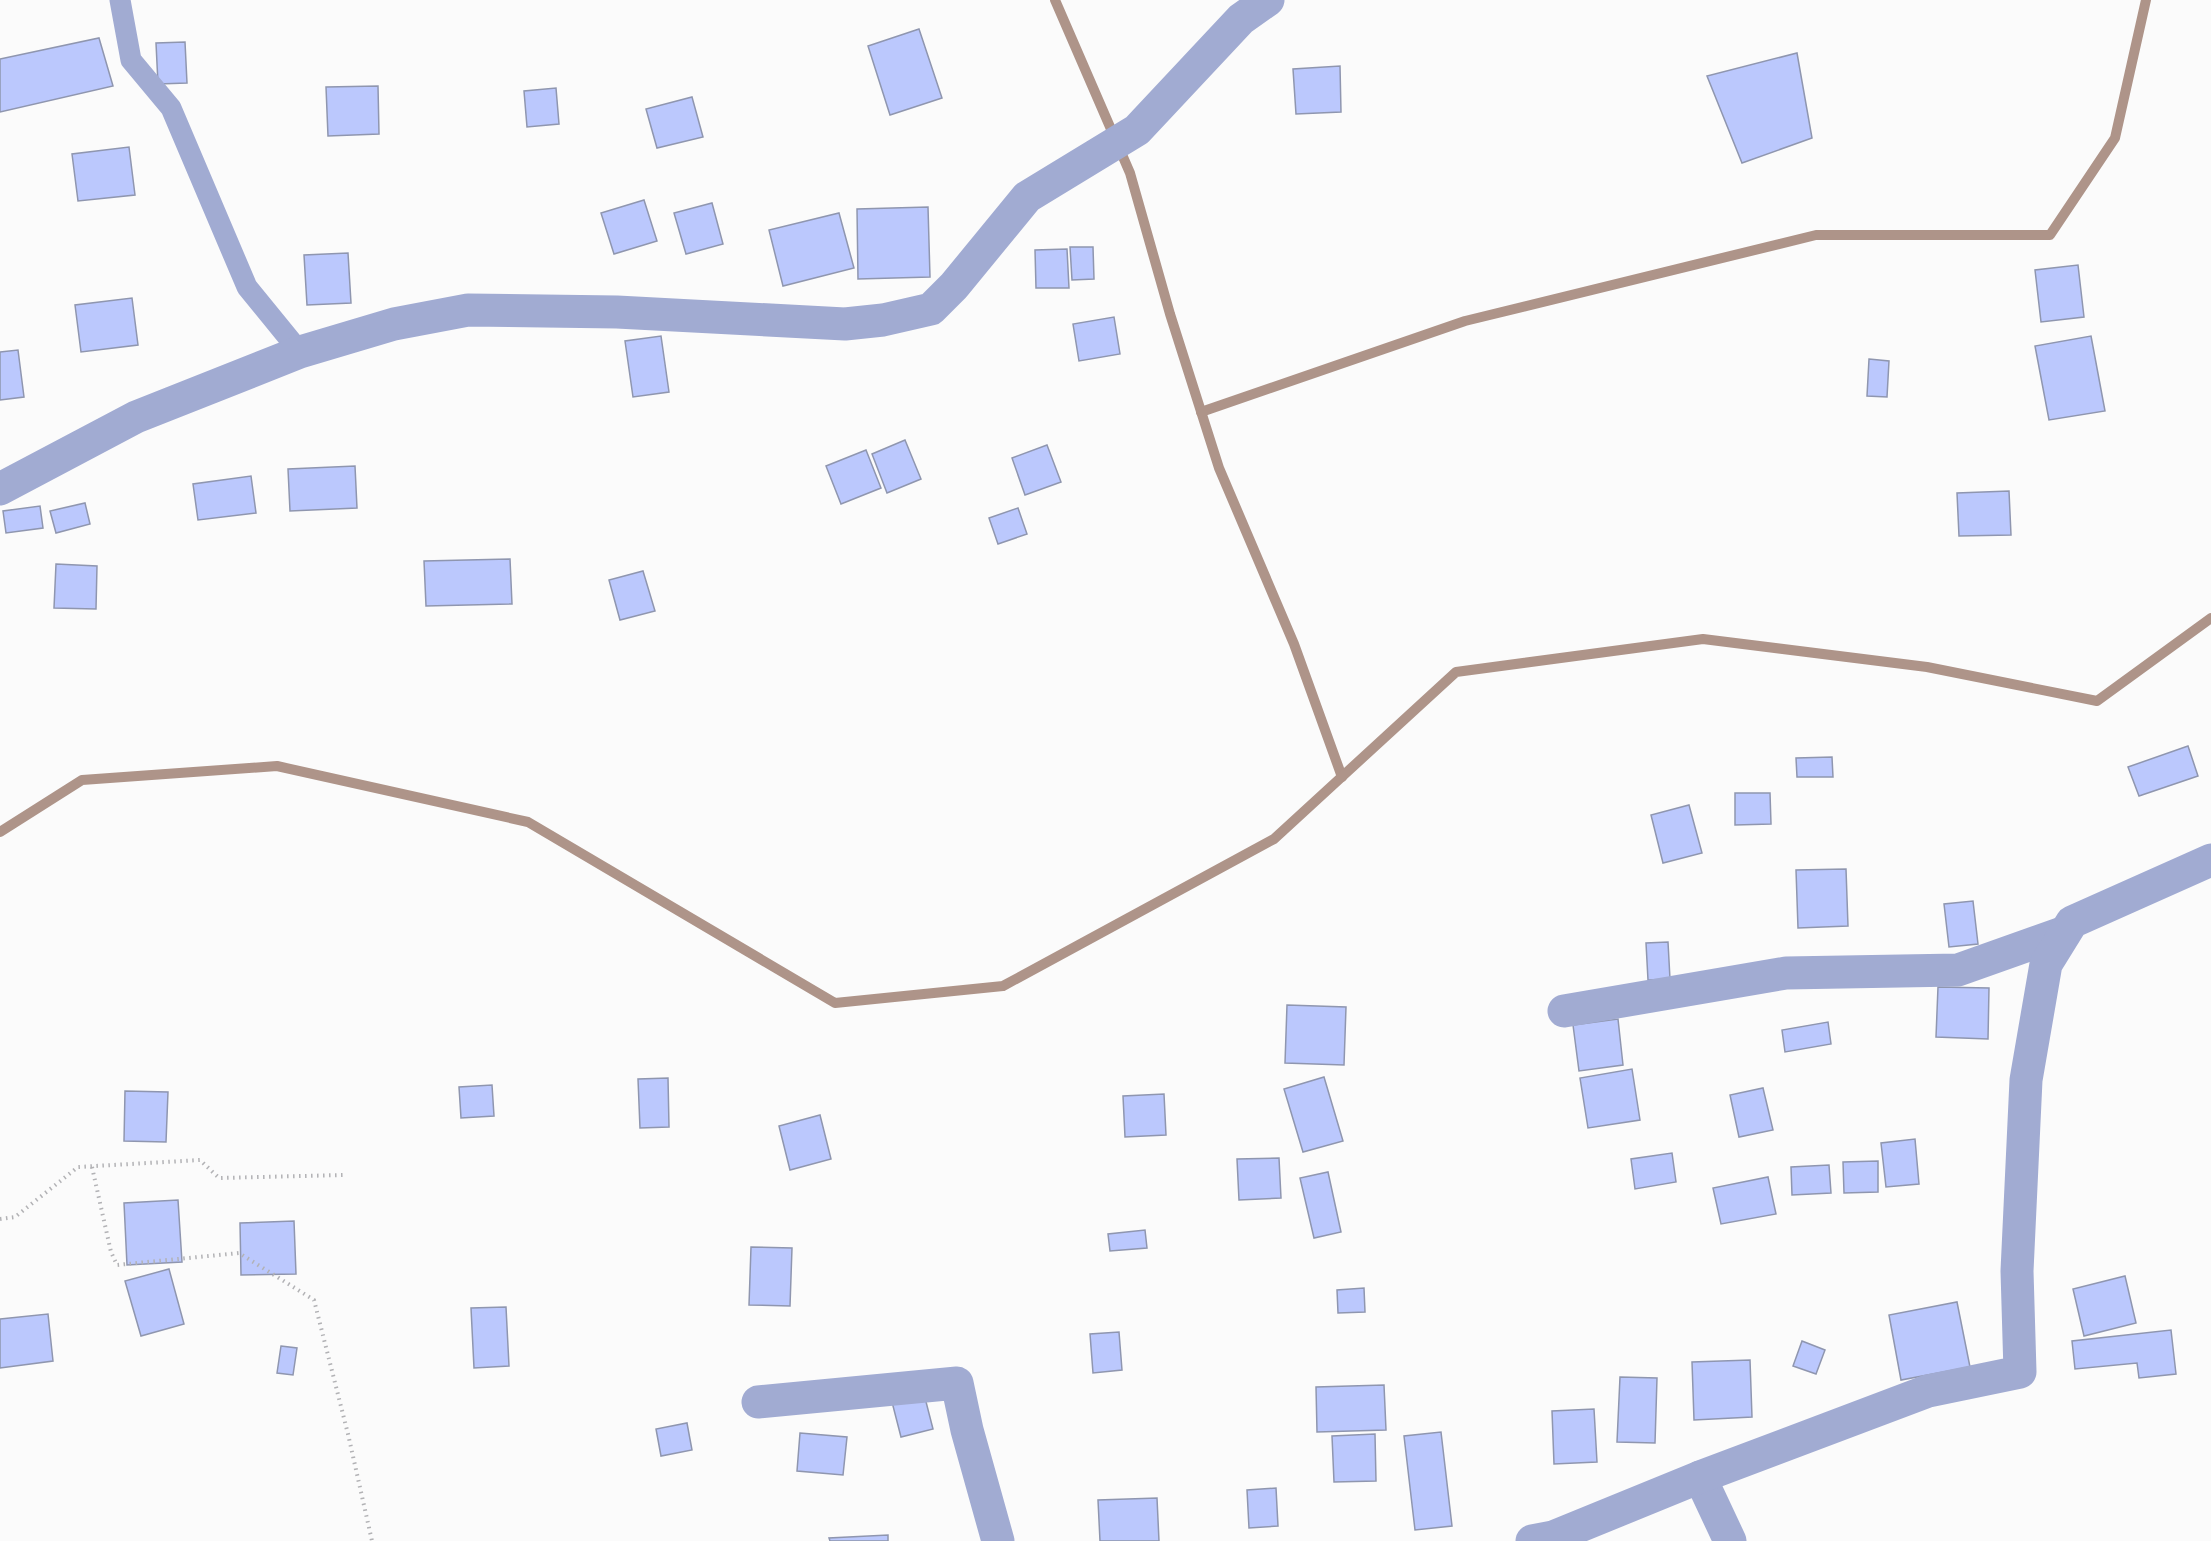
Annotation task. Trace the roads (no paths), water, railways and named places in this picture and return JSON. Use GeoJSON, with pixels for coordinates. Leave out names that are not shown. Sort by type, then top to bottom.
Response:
{"type":"FeatureCollection","features":[{"type":"Feature","properties":{"kind":"street"},"geometry":{"type":"LineString","coordinates":[[0,489],[136,417],[300,351],[394,324],[468,310],[617,312],[845,324],[883,321],[931,309],[954,286],[1027,197],[1137,130],[1241,19],[1268,0]]}},
{"type":"Feature","properties":{"kind":"street"},"geometry":{"type":"LineString","coordinates":[[1532,1541],[1553,1537],[1700,1477],[1928,1391],[2020,1372],[2017,1271],[2026,1080],[2046,964],[2072,922],[2211,860]]}},
{"type":"Feature","properties":{"kind":"street"},"geometry":{"type":"LineString","coordinates":[[1564,1011],[1786,973],[1958,970],[2065,932]]}},
{"type":"Feature","properties":{"kind":"street"},"geometry":{"type":"LineString","coordinates":[[758,1402],[957,1383],[967,1430],[998,1541]]}},
{"type":"Feature","properties":{"kind":"street"},"geometry":{"type":"LineString","coordinates":[[1700,1477],[1730,1541]]}},
{"type":"Feature","properties":{"kind":"lane"},"geometry":{"type":"LineString","coordinates":[[120,0],[131,60],[171,108],[247,287],[300,351]]}},
{"type":"Feature","properties":{"kind":"waterway"},"geometry":{"type":"LineString","coordinates":[[1055,0],[1130,173],[1170,314],[1219,468],[1294,644],[1342,777]]}},
{"type":"Feature","properties":{"kind":"waterway"},"geometry":{"type":"LineString","coordinates":[[1201,412],[1465,321],[1816,235],[2050,235],[2115,138],[2146,0]]}},
{"type":"Feature","properties":{"kind":"waterway"},"geometry":{"type":"LineString","coordinates":[[0,832],[82,780],[277,766],[528,822],[835,1003],[1003,986],[1274,839],[1456,672],[1703,639],[1927,667],[2097,701],[2211,618]]}}]}
